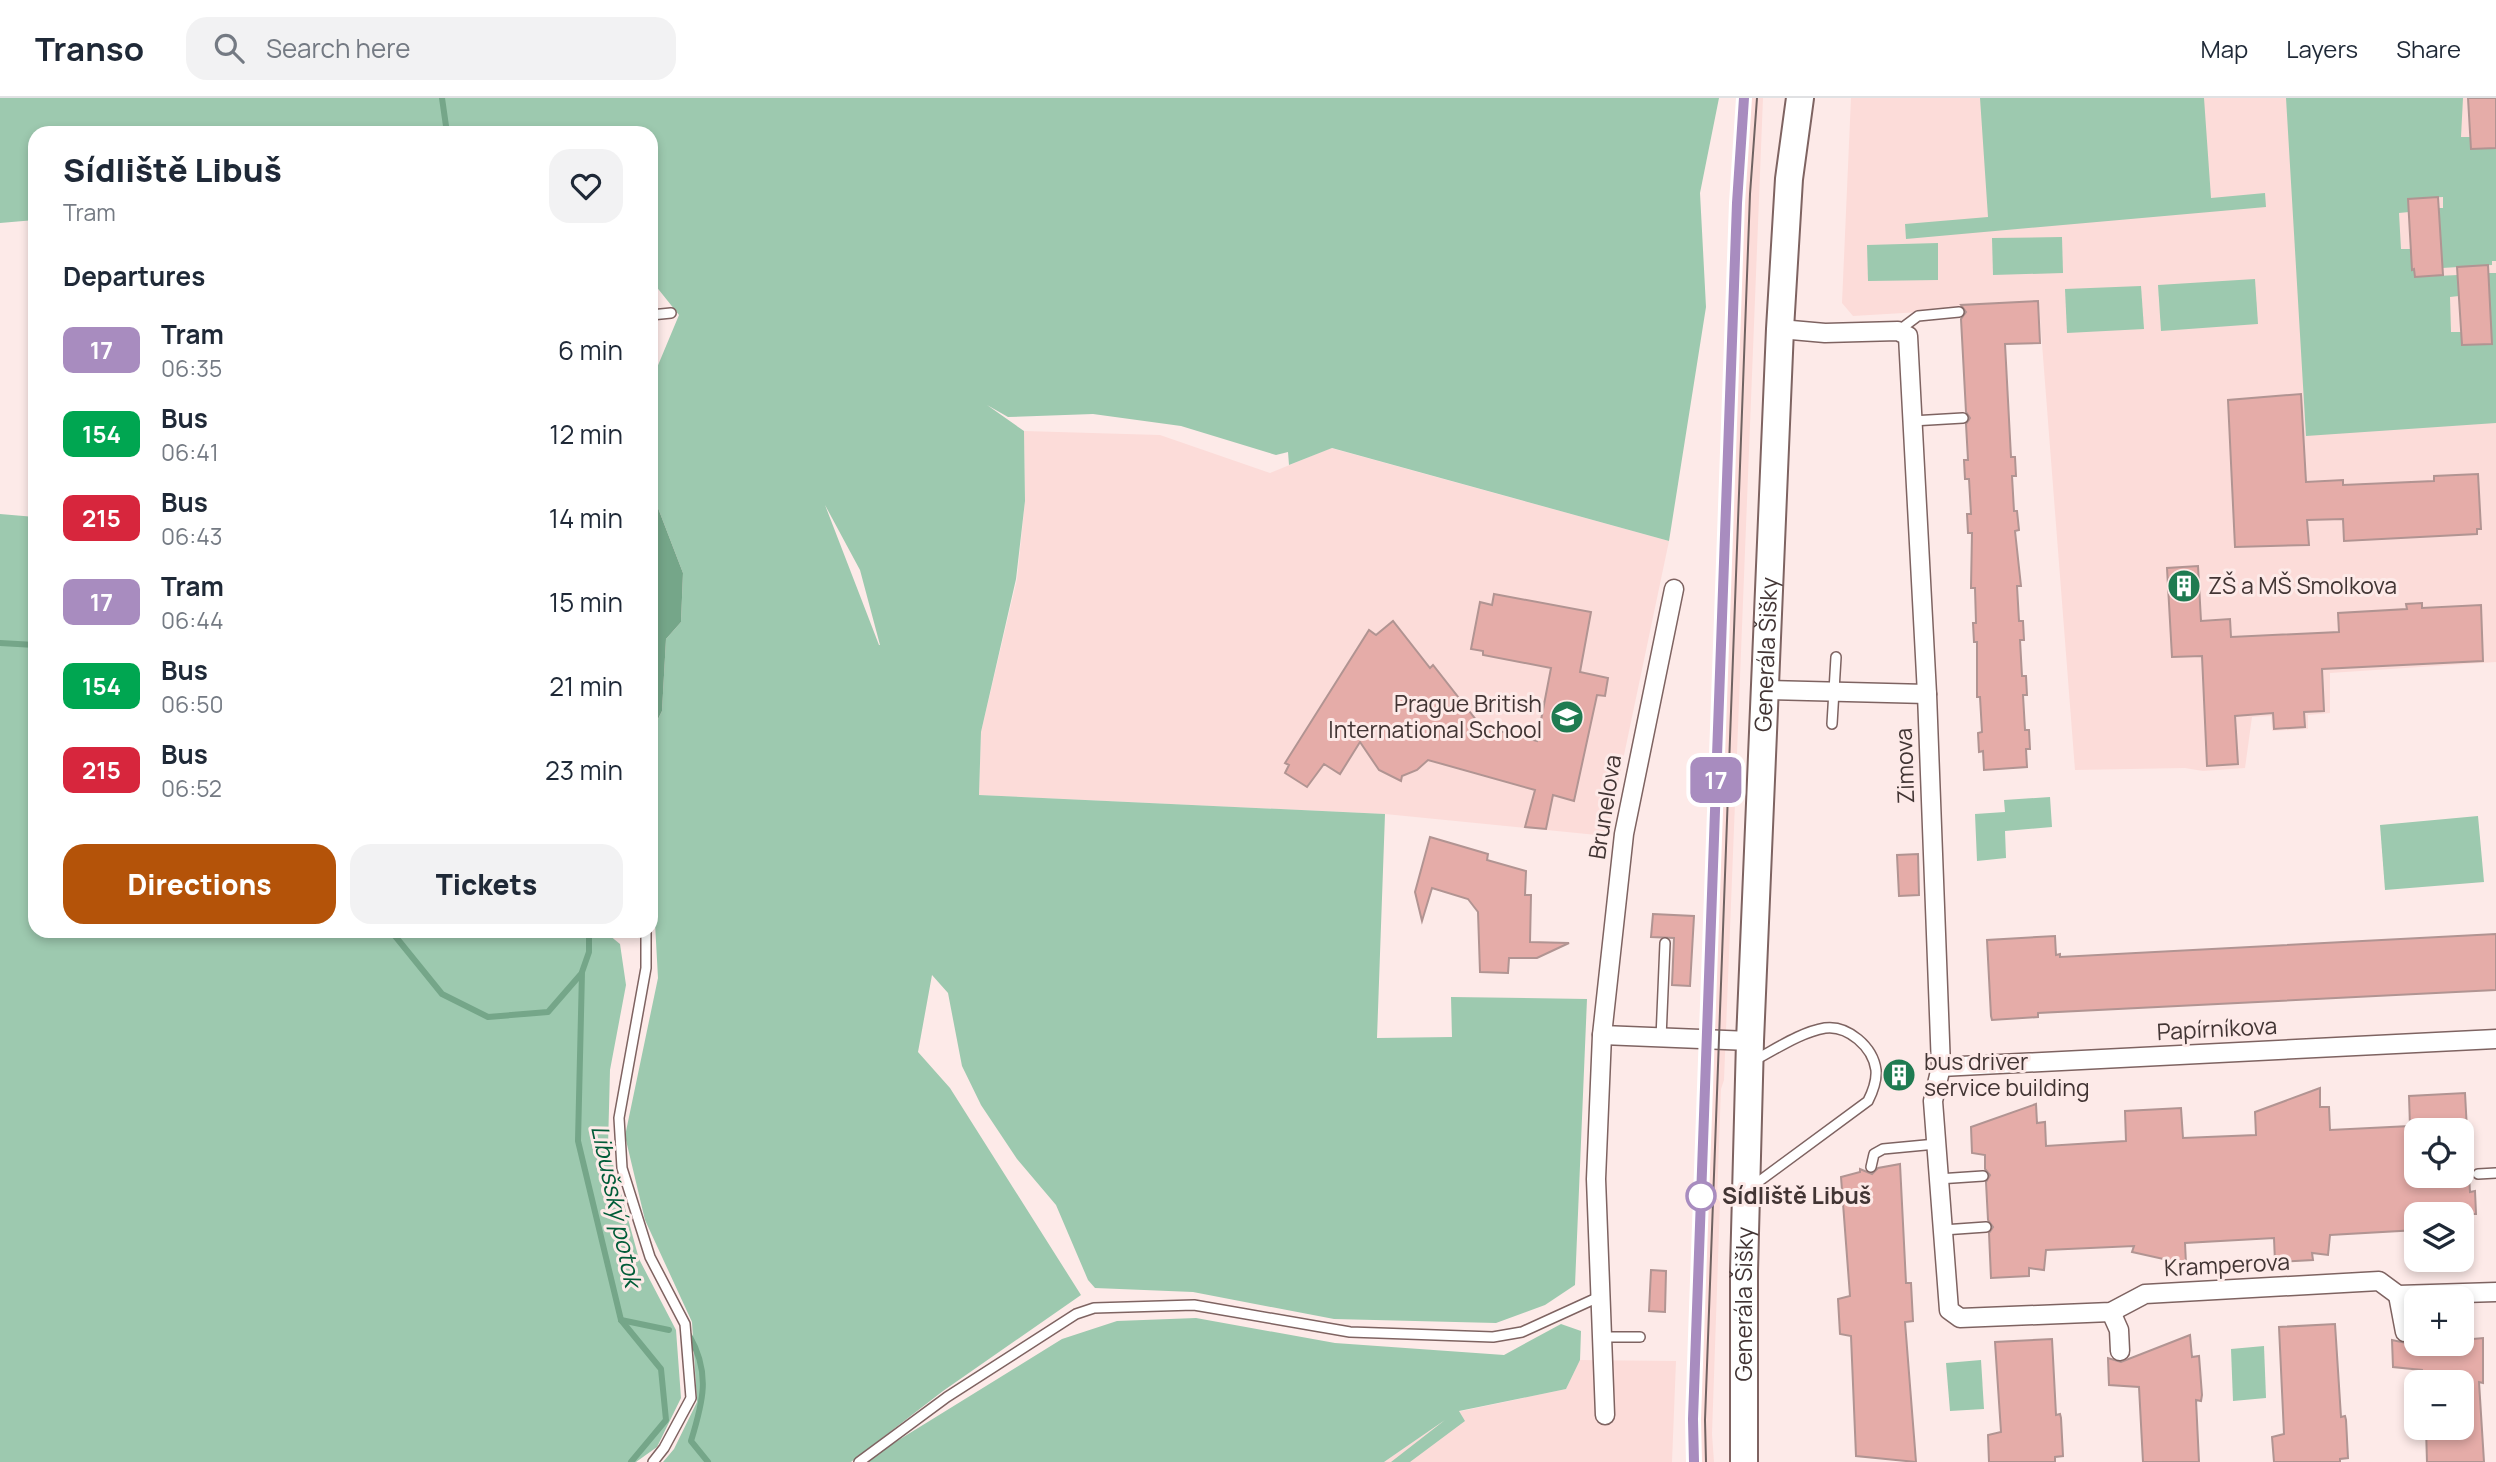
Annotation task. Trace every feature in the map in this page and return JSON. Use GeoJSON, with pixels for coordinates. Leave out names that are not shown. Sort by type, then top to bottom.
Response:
{"type":"FeatureCollection","features":[{"type":"Feature","properties":{"kind":"main road","name":"Generála Šišky"},"geometry":{"type":"LineString","coordinates":[[1744,1462],[1750,1052],[1780,329],[1789,180],[1800,98]]}},
{"type":"Feature","properties":{"kind":"street"},"geometry":{"type":"LineString","coordinates":[[1780,329],[1825,332],[1898,331]]}},
{"type":"Feature","properties":{"kind":"street","name":"Zimova"},"geometry":{"type":"LineString","coordinates":[[1898,331],[1908,336],[1927,694],[1941,1067],[1933,1101],[1949,1310],[1960,1318]]}},
{"type":"Feature","properties":{"kind":"street","name":"Brunelova"},"geometry":{"type":"LineString","coordinates":[[1605,1415],[1596,1142],[1602,1035],[1624,834],[1674,589]]}},
{"type":"Feature","properties":{"kind":"street"},"geometry":{"type":"LineString","coordinates":[[1765,690],[1927,694]]}},
{"type":"Feature","properties":{"kind":"street"},"geometry":{"type":"LineString","coordinates":[[1602,1035],[1661,1038],[1750,1052]]}},
{"type":"Feature","properties":{"kind":"street","name":"Papírníkova"},"geometry":{"type":"LineString","coordinates":[[1941,1067],[2496,1038]]}},
{"type":"Feature","properties":{"kind":"street","name":"Kramperova"},"geometry":{"type":"LineString","coordinates":[[1960,1318],[2111,1312],[2146,1294],[2379,1281],[2398,1295],[2496,1292]]}},
{"type":"Feature","properties":{"kind":"street"},"geometry":{"type":"LineString","coordinates":[[2398,1295],[2404,1327]]}},
{"type":"Feature","properties":{"kind":"street"},"geometry":{"type":"LineString","coordinates":[[2111,1312],[2119,1330],[2120,1351]]}},
{"type":"Feature","properties":{"kind":"lane"},"geometry":{"type":"LineString","coordinates":[[1898,331],[1918,316],[1959,312]]}},
{"type":"Feature","properties":{"kind":"lane"},"geometry":{"type":"LineString","coordinates":[[658,314],[671,313]]}},
{"type":"Feature","properties":{"kind":"lane"},"geometry":{"type":"LineString","coordinates":[[1912,421],[1963,418]]}},
{"type":"Feature","properties":{"kind":"lane"},"geometry":{"type":"LineString","coordinates":[[1832,724],[1836,657]]}},
{"type":"Feature","properties":{"kind":"lane"},"geometry":{"type":"LineString","coordinates":[[646,938],[646,968],[619,1118],[622,1168],[650,1257],[685,1324],[691,1398],[664,1448],[653,1462]]}},
{"type":"Feature","properties":{"kind":"lane"},"geometry":{"type":"LineString","coordinates":[[1661,1038],[1665,943]]}},
{"type":"Feature","properties":{"kind":"lane"},"geometry":{"type":"LineString","coordinates":[[1747,1191],[1868,1101],[1875,1087],[1876,1069],[1870,1053],[1860,1040],[1844,1031],[1828,1027],[1750,1052]]}},
{"type":"Feature","properties":{"kind":"lane"},"geometry":{"type":"LineString","coordinates":[[1871,1167],[1874,1154],[1883,1149],[1936,1144]]}},
{"type":"Feature","properties":{"kind":"lane"},"geometry":{"type":"LineString","coordinates":[[2478,1174],[2496,1172]]}},
{"type":"Feature","properties":{"kind":"lane"},"geometry":{"type":"LineString","coordinates":[[1938,1179],[1983,1176]]}},
{"type":"Feature","properties":{"kind":"lane"},"geometry":{"type":"LineString","coordinates":[[1943,1230],[1986,1227]]}},
{"type":"Feature","properties":{"kind":"lane"},"geometry":{"type":"LineString","coordinates":[[859,1462],[947,1396],[1076,1314],[1094,1308],[1194,1305],[1350,1332],[1493,1336],[1522,1332],[1601,1296]]}},
{"type":"Feature","properties":{"kind":"lane"},"geometry":{"type":"LineString","coordinates":[[1602,1337],[1640,1337]]}},
{"type":"Feature","properties":{"kind":"shaded area"},"geometry":{"type":"Polygon","coordinates":[[[0,98],[1719,98],[1700,193],[1706,307],[1669,541],[1332,448],[1289,465],[1288,452],[1276,455],[1181,426],[1093,414],[1008,417],[987,405],[1024,431],[1025,501],[1016,579],[981,732],[979,795],[1385,814],[1377,1038],[1452,1037],[1451,997],[1587,999],[1575,1285],[1545,1305],[1496,1323],[1334,1319],[1193,1292],[1095,1288],[1088,1280],[1056,1205],[1017,1159],[981,1105],[962,1066],[948,993],[932,975],[918,1052],[950,1088],[1081,1295],[943,1391],[851,1462],[663,1462],[674,1449],[697,1402],[692,1322],[645,1220],[625,1136],[658,978],[656,938],[658,938],[658,719],[662,711],[666,639],[681,622],[683,573],[658,508],[658,365],[679,315],[658,289],[658,126],[28,126],[28,221],[0,223],[0,98]],[[825,505],[879,645],[860,570],[825,505]]]}},
{"type":"Feature","properties":{"kind":"shaded area"},"geometry":{"type":"Polygon","coordinates":[[[1738,98],[1763,98],[1717,1198],[1720,1202],[1712,1434],[1714,1462],[1686,1462],[1686,1388],[1697,1197],[1701,1088],[1698,1079],[1738,98]]]}},
{"type":"Feature","properties":{"kind":"shaded area"},"geometry":{"type":"Polygon","coordinates":[[[1851,98],[2496,98],[2496,662],[2330,673],[2330,713],[2308,715],[2308,729],[2272,731],[2271,716],[2252,717],[2245,768],[2203,771],[2185,768],[2075,770],[2039,305],[1853,316],[1842,303],[1851,98]]]}},
{"type":"Feature","properties":{"kind":"shaded area"},"geometry":{"type":"Polygon","coordinates":[[[1980,98],[2204,98],[2211,198],[2265,193],[2266,207],[1906,239],[1905,224],[1988,217],[1980,98]]]}},
{"type":"Feature","properties":{"kind":"shaded area"},"geometry":{"type":"Polygon","coordinates":[[[2286,98],[2463,98],[2461,137],[2470,137],[2471,149],[2496,148],[2496,261],[2492,261],[2492,265],[2442,268],[2438,208],[2443,208],[2443,197],[2408,199],[2409,212],[2399,213],[2401,249],[2411,249],[2415,277],[2458,275],[2459,296],[2450,297],[2451,332],[2461,332],[2462,345],[2492,344],[2488,273],[2496,273],[2496,423],[2306,436],[2286,98]]]}},
{"type":"Feature","properties":{"kind":"shaded area"},"geometry":{"type":"Polygon","coordinates":[[[2062,237],[2063,273],[1993,275],[1992,238],[2062,237]]]}},
{"type":"Feature","properties":{"kind":"shaded area"},"geometry":{"type":"Polygon","coordinates":[[[1938,243],[1938,280],[1868,281],[1867,245],[1938,243]]]}},
{"type":"Feature","properties":{"kind":"shaded area"},"geometry":{"type":"Polygon","coordinates":[[[2255,279],[2258,324],[2161,331],[2158,285],[2255,279]]]}},
{"type":"Feature","properties":{"kind":"shaded area"},"geometry":{"type":"Polygon","coordinates":[[[2141,286],[2144,329],[2067,333],[2065,289],[2141,286]]]}},
{"type":"Feature","properties":{"kind":"shaded area"},"geometry":{"type":"Polygon","coordinates":[[[1024,431],[1160,435],[1270,473],[1331,448],[1669,541],[1607,836],[1385,814],[979,795],[981,732],[1017,579],[1025,501],[1024,431]]]}},
{"type":"Feature","properties":{"kind":"shaded area"},"geometry":{"type":"Polygon","coordinates":[[[658,508],[683,573],[681,622],[666,639],[662,711],[658,719],[658,508]]]}},
{"type":"Feature","properties":{"kind":"shaded area"},"geometry":{"type":"Polygon","coordinates":[[[0,514],[28,516],[28,938],[613,938],[620,944],[626,985],[610,1070],[608,1146],[639,1259],[676,1330],[681,1398],[657,1447],[636,1462],[0,1462],[0,514]]]}},
{"type":"Feature","properties":{"kind":"shaded area"},"geometry":{"type":"Polygon","coordinates":[[[2050,797],[2052,827],[2005,831],[2006,858],[1977,861],[1975,814],[2005,812],[2004,800],[2050,797]]]}},
{"type":"Feature","properties":{"kind":"shaded area"},"geometry":{"type":"Polygon","coordinates":[[[2478,816],[2484,882],[2385,890],[2380,825],[2478,816]]]}},
{"type":"Feature","properties":{"kind":"shaded area"},"geometry":{"type":"Polygon","coordinates":[[[1196,1318],[1335,1343],[1504,1355],[1561,1324],[1581,1331],[1580,1360],[1566,1389],[1459,1411],[1465,1421],[1410,1462],[1391,1462],[1445,1420],[1384,1462],[863,1462],[1062,1339],[1117,1321],[1196,1318]]]}},
{"type":"Feature","properties":{"kind":"shaded area"},"geometry":{"type":"Polygon","coordinates":[[[2264,1346],[2266,1398],[2233,1401],[2231,1349],[2264,1346]]]}},
{"type":"Feature","properties":{"kind":"shaded area"},"geometry":{"type":"Polygon","coordinates":[[[1580,1360],[1676,1361],[1672,1462],[1384,1462],[1457,1412],[1566,1389],[1580,1360]]]}},
{"type":"Feature","properties":{"kind":"shaded area"},"geometry":{"type":"Polygon","coordinates":[[[1981,1360],[1984,1409],[1950,1411],[1946,1363],[1981,1360]]]}},
{"type":"Feature","properties":{"kind":"building"},"geometry":{"type":"Polygon","coordinates":[[[2468,98],[2496,98],[2496,148],[2471,149],[2468,98]]]}},
{"type":"Feature","properties":{"kind":"building"},"geometry":{"type":"Polygon","coordinates":[[[2438,197],[2443,275],[2415,277],[2414,269],[2412,270],[2408,199],[2438,197]]]}},
{"type":"Feature","properties":{"kind":"building"},"geometry":{"type":"Polygon","coordinates":[[[2488,265],[2492,344],[2462,345],[2457,267],[2488,265]]]}},
{"type":"Feature","properties":{"kind":"building"},"geometry":{"type":"Polygon","coordinates":[[[2038,301],[2040,343],[2005,344],[2011,457],[2015,457],[2016,476],[2012,476],[2014,511],[2017,511],[2019,530],[2015,531],[2021,586],[2017,586],[2019,621],[2023,621],[2024,640],[2020,640],[2022,676],[2026,676],[2027,695],[2023,695],[2025,730],[2029,730],[2030,749],[2026,749],[2027,767],[1984,770],[1983,751],[1979,752],[1978,733],[1982,732],[1980,697],[1977,697],[1977,642],[1974,642],[1973,623],[1976,623],[1975,588],[1971,588],[1972,533],[1968,533],[1967,514],[1971,514],[1969,479],[1965,479],[1964,460],[1968,460],[1966,424],[1970,418],[1966,412],[1961,319],[1966,312],[1961,305],[2038,301]]]}},
{"type":"Feature","properties":{"kind":"building"},"geometry":{"type":"Polygon","coordinates":[[[2301,394],[2306,482],[2343,480],[2343,485],[2434,481],[2434,476],[2478,474],[2481,529],[2477,529],[2477,534],[2344,541],[2343,519],[2307,520],[2309,545],[2235,547],[2228,400],[2301,394]]]}},
{"type":"Feature","properties":{"kind":"building"},"geometry":{"type":"Polygon","coordinates":[[[2198,566],[2201,621],[2230,619],[2231,637],[2339,632],[2338,613],[2407,609],[2406,604],[2422,603],[2422,608],[2481,605],[2483,661],[2322,669],[2324,711],[2304,712],[2305,727],[2274,729],[2273,713],[2235,716],[2238,764],[2207,766],[2202,656],[2172,657],[2167,568],[2198,566]]]}},
{"type":"Feature","properties":{"kind":"building"},"geometry":{"type":"Polygon","coordinates":[[[1494,594],[1591,612],[1580,672],[1608,678],[1605,696],[1597,695],[1574,801],[1553,795],[1546,829],[1525,827],[1535,790],[1428,760],[1417,770],[1402,776],[1401,781],[1379,770],[1360,742],[1340,774],[1324,764],[1307,787],[1285,773],[1289,765],[1285,763],[1369,630],[1376,635],[1393,621],[1430,668],[1433,665],[1481,726],[1537,741],[1551,668],[1483,655],[1483,651],[1471,649],[1480,602],[1492,605],[1494,594]]]}},
{"type":"Feature","properties":{"kind":"building"},"geometry":{"type":"Polygon","coordinates":[[[1430,837],[1488,854],[1487,860],[1526,871],[1525,895],[1531,895],[1530,942],[1569,943],[1537,958],[1509,958],[1508,973],[1480,972],[1478,912],[1468,899],[1432,888],[1422,921],[1415,892],[1430,837]]]}},
{"type":"Feature","properties":{"kind":"building"},"geometry":{"type":"Polygon","coordinates":[[[1918,854],[1919,895],[1899,896],[1897,855],[1918,854]]]}},
{"type":"Feature","properties":{"kind":"building"},"geometry":{"type":"Polygon","coordinates":[[[1653,914],[1694,916],[1690,986],[1672,985],[1674,938],[1651,937],[1653,914]]]}},
{"type":"Feature","properties":{"kind":"building"},"geometry":{"type":"Polygon","coordinates":[[[2496,934],[2496,990],[2038,1013],[2038,1017],[1992,1020],[1991,1016],[1987,940],[2055,936],[2056,955],[2060,954],[2060,957],[2496,934]]]}},
{"type":"Feature","properties":{"kind":"building"},"geometry":{"type":"Polygon","coordinates":[[[2320,1088],[2320,1107],[2329,1107],[2330,1130],[2404,1126],[2404,1188],[2470,1188],[2470,1192],[2475,1191],[2476,1214],[2474,1202],[2404,1202],[2404,1231],[2330,1235],[2328,1255],[2312,1253],[2313,1260],[2275,1262],[2274,1238],[2185,1243],[2186,1264],[2132,1252],[2134,1246],[2046,1250],[2044,1270],[2029,1268],[2029,1276],[1991,1278],[1989,1233],[1993,1227],[1988,1220],[1986,1182],[1990,1175],[1985,1169],[1985,1155],[1972,1153],[1971,1127],[2036,1104],[2037,1123],[2045,1122],[2046,1146],[2126,1141],[2125,1111],[2181,1108],[2183,1138],[2256,1135],[2255,1112],[2320,1088]]]}},
{"type":"Feature","properties":{"kind":"building"},"geometry":{"type":"Polygon","coordinates":[[[2465,1093],[2466,1118],[2410,1118],[2409,1096],[2465,1093]]]}},
{"type":"Feature","properties":{"kind":"building"},"geometry":{"type":"Polygon","coordinates":[[[1900,1164],[1906,1283],[1911,1283],[1913,1321],[1905,1322],[1916,1462],[1856,1456],[1851,1336],[1840,1334],[1838,1299],[1850,1296],[1841,1177],[1860,1172],[1860,1169],[1872,1174],[1878,1168],[1900,1164]]]}},
{"type":"Feature","properties":{"kind":"building"},"geometry":{"type":"Polygon","coordinates":[[[1651,1270],[1666,1271],[1665,1312],[1649,1311],[1651,1270]]]}},
{"type":"Feature","properties":{"kind":"building"},"geometry":{"type":"Polygon","coordinates":[[[2335,1324],[2341,1417],[2345,1416],[2346,1420],[2348,1458],[2340,1459],[2340,1462],[2274,1462],[2272,1437],[2284,1434],[2279,1327],[2335,1324]]]}},
{"type":"Feature","properties":{"kind":"building"},"geometry":{"type":"Polygon","coordinates":[[[2190,1335],[2192,1357],[2199,1356],[2202,1395],[2201,1401],[2196,1400],[2199,1462],[2143,1462],[2139,1387],[2109,1385],[2108,1358],[2121,1362],[2190,1335]]]}},
{"type":"Feature","properties":{"kind":"building"},"geometry":{"type":"Polygon","coordinates":[[[2483,1338],[2483,1383],[2479,1382],[2484,1462],[2427,1462],[2426,1440],[2474,1440],[2474,1370],[2393,1367],[2392,1340],[2404,1343],[2404,1356],[2474,1356],[2474,1339],[2483,1338]]]}},
{"type":"Feature","properties":{"kind":"building"},"geometry":{"type":"Polygon","coordinates":[[[2052,1339],[2056,1415],[2060,1414],[2061,1418],[2063,1456],[2055,1457],[2055,1462],[1989,1462],[1988,1435],[2001,1432],[1995,1342],[2052,1339]]]}},
{"type":"Feature","properties":{"kind":"waterway","name":"Libušský potok"},"geometry":{"type":"LineString","coordinates":[[442,98],[446,126]]}},
{"type":"Feature","properties":{"kind":"waterway"},"geometry":{"type":"LineString","coordinates":[[0,643],[28,645]]}},
{"type":"Feature","properties":{"kind":"waterway"},"geometry":{"type":"LineString","coordinates":[[397,938],[442,994],[488,1017],[548,1012],[581,974]]}},
{"type":"Feature","properties":{"kind":"waterway","name":"Libušský potok"},"geometry":{"type":"LineString","coordinates":[[589,938],[589,952],[582,972],[578,1141],[621,1320],[661,1369],[666,1420],[631,1462]]}},
{"type":"Feature","properties":{"kind":"waterway"},"geometry":{"type":"LineString","coordinates":[[621,1320],[669,1330]]}},
{"type":"Feature","properties":{"kind":"waterway"},"geometry":{"type":"LineString","coordinates":[[689,1335],[700,1362],[703,1388],[691,1441],[708,1462]]}},
{"type":"Feature","properties":{"kind":"tram line"},"geometry":{"type":"LineString","coordinates":[[1694,1462],[1693,1419],[1737,203],[1744,98]]}},
{"type":"Feature","properties":{"kind":"tram line","name":"17"},"geometry":{"type":"LineString","coordinates":[[1694,1462],[1693,1419],[1704,1091],[1737,203],[1744,98]]}},
{"type":"Feature","properties":{"kind":"tram line"},"geometry":{"type":"LineString","coordinates":[[1706,1462],[1705,1420],[1750,194],[1757,98]]}},
{"type":"Feature","properties":{"kind":"place","name":"ZŠ a MŠ Smolkova"},"geometry":{"type":"Point","coordinates":[2184,586]}},
{"type":"Feature","properties":{"kind":"place","name":"Prague British International School"},"geometry":{"type":"Point","coordinates":[1567,717]}},
{"type":"Feature","properties":{"kind":"place","name":"bus driver service building"},"geometry":{"type":"Point","coordinates":[1899,1075]}},
{"type":"Feature","properties":{"kind":"place","name":"Sídliště Libuš"},"geometry":{"type":"Point","coordinates":[1701,1196]}}]}
